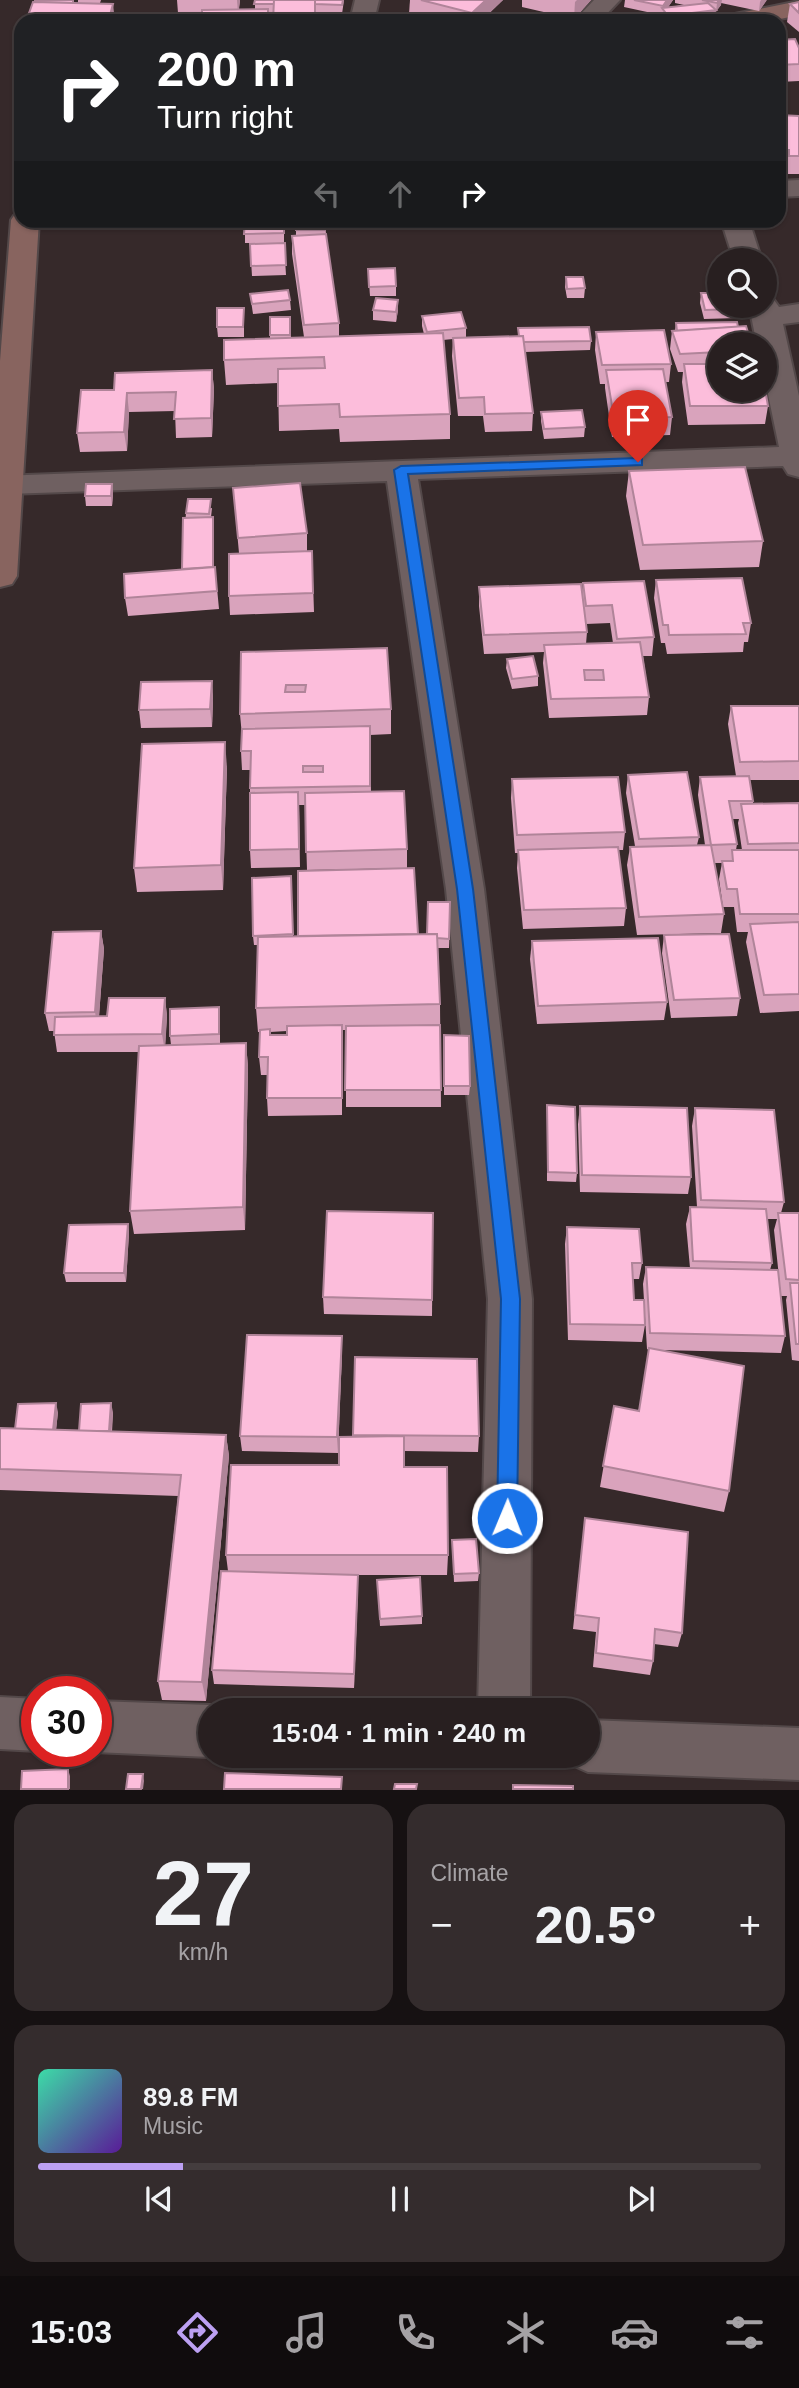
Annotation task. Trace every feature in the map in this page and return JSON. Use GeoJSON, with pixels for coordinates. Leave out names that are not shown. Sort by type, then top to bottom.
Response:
{"type":"FeatureCollection","features":[{"type":"Feature","properties":{"kind":"street"},"geometry":{"type":"LineString","coordinates":[[593,14],[608,0]]}},
{"type":"Feature","properties":{"kind":"street"},"geometry":{"type":"LineString","coordinates":[[769,14],[799,8]]}},
{"type":"Feature","properties":{"kind":"street"},"geometry":{"type":"LineString","coordinates":[[0,576],[24,228]]}},
{"type":"Feature","properties":{"kind":"street"},"geometry":{"type":"LineString","coordinates":[[738,228],[744,248]]}},
{"type":"Feature","properties":{"kind":"street"},"geometry":{"type":"LineString","coordinates":[[777,312],[799,313]]}},
{"type":"Feature","properties":{"kind":"street"},"geometry":{"type":"LineString","coordinates":[[6,484],[401,470],[797,462],[766,318]]}},
{"type":"Feature","properties":{"kind":"street"},"geometry":{"type":"LineString","coordinates":[[401,470],[465,889],[510,1299],[504,1698]]}},
{"type":"Feature","properties":{"kind":"street"},"geometry":{"type":"LineString","coordinates":[[0,1723],[21,1724]]}},
{"type":"Feature","properties":{"kind":"street"},"geometry":{"type":"LineString","coordinates":[[112,1728],[198,1731]]}},
{"type":"Feature","properties":{"kind":"street"},"geometry":{"type":"LineString","coordinates":[[600,1746],[799,1754]]}},
{"type":"Feature","properties":{"kind":"building"},"geometry":{"type":"Polygon","coordinates":[[[73,0],[73,3],[35,2],[73,0]]]}},
{"type":"Feature","properties":{"kind":"building"},"geometry":{"type":"Polygon","coordinates":[[[255,0],[274,0],[274,4],[254,4],[255,0]]]}},
{"type":"Feature","properties":{"kind":"building"},"geometry":{"type":"Polygon","coordinates":[[[274,0],[315,0],[315,14],[273,14],[274,0]]]}},
{"type":"Feature","properties":{"kind":"building"},"geometry":{"type":"Polygon","coordinates":[[[315,0],[343,0],[342,5],[315,4],[315,0]]]}},
{"type":"Feature","properties":{"kind":"building"},"geometry":{"type":"Polygon","coordinates":[[[421,0],[486,0],[472,13],[421,0]]]}},
{"type":"Feature","properties":{"kind":"building"},"geometry":{"type":"Polygon","coordinates":[[[634,0],[667,0],[663,6],[634,0]]]}},
{"type":"Feature","properties":{"kind":"building"},"geometry":{"type":"Polygon","coordinates":[[[33,2],[113,4],[110,14],[29,14],[33,2]]]}},
{"type":"Feature","properties":{"kind":"building"},"geometry":{"type":"Polygon","coordinates":[[[799,2],[799,13],[790,4],[799,2]]]}},
{"type":"Feature","properties":{"kind":"building"},"geometry":{"type":"Polygon","coordinates":[[[708,3],[716,10],[666,14],[662,8],[708,3]]]}},
{"type":"Feature","properties":{"kind":"building"},"geometry":{"type":"Polygon","coordinates":[[[268,9],[268,14],[202,14],[202,10],[268,9]]]}},
{"type":"Feature","properties":{"kind":"building"},"geometry":{"type":"Polygon","coordinates":[[[795,39],[799,48],[799,64],[786,65],[786,40],[795,39]]]}},
{"type":"Feature","properties":{"kind":"building"},"geometry":{"type":"Polygon","coordinates":[[[786,115],[799,116],[799,156],[789,156],[789,150],[786,150],[786,115]]]}},
{"type":"Feature","properties":{"kind":"building"},"geometry":{"type":"Polygon","coordinates":[[[244,228],[284,228],[284,233],[244,234],[244,228]]]}},
{"type":"Feature","properties":{"kind":"building"},"geometry":{"type":"Polygon","coordinates":[[[296,228],[325,228],[325,230],[296,228]]]}},
{"type":"Feature","properties":{"kind":"building"},"geometry":{"type":"Polygon","coordinates":[[[326,234],[339,323],[304,325],[292,236],[326,234]]]}},
{"type":"Feature","properties":{"kind":"building"},"geometry":{"type":"Polygon","coordinates":[[[285,243],[286,265],[251,266],[250,244],[285,243]]]}},
{"type":"Feature","properties":{"kind":"building"},"geometry":{"type":"Polygon","coordinates":[[[395,268],[396,286],[369,287],[368,269],[395,268]]]}},
{"type":"Feature","properties":{"kind":"building"},"geometry":{"type":"Polygon","coordinates":[[[566,277],[583,277],[585,288],[567,289],[566,277]]]}},
{"type":"Feature","properties":{"kind":"building"},"geometry":{"type":"Polygon","coordinates":[[[288,290],[290,300],[252,304],[250,294],[288,290]]]}},
{"type":"Feature","properties":{"kind":"building"},"geometry":{"type":"Polygon","coordinates":[[[701,293],[707,293],[705,310],[701,293]]]}},
{"type":"Feature","properties":{"kind":"building"},"geometry":{"type":"Polygon","coordinates":[[[376,298],[398,300],[396,312],[373,310],[376,298]]]}},
{"type":"Feature","properties":{"kind":"building"},"geometry":{"type":"Polygon","coordinates":[[[217,308],[244,308],[243,327],[217,327],[217,308]]]}},
{"type":"Feature","properties":{"kind":"building"},"geometry":{"type":"Polygon","coordinates":[[[461,312],[466,328],[427,332],[422,316],[461,312]]]}},
{"type":"Feature","properties":{"kind":"building"},"geometry":{"type":"Polygon","coordinates":[[[270,317],[290,317],[290,335],[270,335],[270,317]]]}},
{"type":"Feature","properties":{"kind":"building"},"geometry":{"type":"Polygon","coordinates":[[[737,322],[738,327],[677,331],[676,323],[737,322]]]}},
{"type":"Feature","properties":{"kind":"building"},"geometry":{"type":"Polygon","coordinates":[[[746,326],[748,332],[707,332],[707,353],[680,354],[672,331],[746,326]]]}},
{"type":"Feature","properties":{"kind":"building"},"geometry":{"type":"Polygon","coordinates":[[[589,327],[591,341],[523,342],[518,328],[589,327]]]}},
{"type":"Feature","properties":{"kind":"building"},"geometry":{"type":"Polygon","coordinates":[[[664,330],[671,364],[602,365],[596,332],[664,330]]]}},
{"type":"Feature","properties":{"kind":"building"},"geometry":{"type":"Polygon","coordinates":[[[443,333],[450,414],[340,417],[339,404],[278,406],[278,369],[325,368],[324,357],[224,360],[224,340],[443,333]]]}},
{"type":"Feature","properties":{"kind":"building"},"geometry":{"type":"Polygon","coordinates":[[[523,336],[533,413],[485,414],[484,397],[459,398],[453,338],[523,336]]]}},
{"type":"Feature","properties":{"kind":"building"},"geometry":{"type":"Polygon","coordinates":[[[684,364],[707,364],[707,402],[767,402],[768,406],[690,406],[684,364]]]}},
{"type":"Feature","properties":{"kind":"building"},"geometry":{"type":"Polygon","coordinates":[[[663,369],[672,417],[614,418],[606,370],[663,369]]]}},
{"type":"Feature","properties":{"kind":"building"},"geometry":{"type":"Polygon","coordinates":[[[212,370],[211,418],[174,419],[176,392],[127,393],[124,432],[77,433],[81,390],[114,390],[115,373],[212,370]]]}},
{"type":"Feature","properties":{"kind":"building"},"geometry":{"type":"Polygon","coordinates":[[[582,410],[585,427],[544,429],[541,412],[582,410]]]}},
{"type":"Feature","properties":{"kind":"building"},"geometry":{"type":"Polygon","coordinates":[[[745,467],[763,541],[643,545],[629,471],[745,467]]]}},
{"type":"Feature","properties":{"kind":"building"},"geometry":{"type":"Polygon","coordinates":[[[300,483],[307,533],[238,538],[233,488],[300,483]]]}},
{"type":"Feature","properties":{"kind":"building"},"geometry":{"type":"Polygon","coordinates":[[[86,484],[112,484],[111,496],[85,496],[86,484]]]}},
{"type":"Feature","properties":{"kind":"building"},"geometry":{"type":"Polygon","coordinates":[[[188,499],[211,499],[209,514],[186,513],[188,499]]]}},
{"type":"Feature","properties":{"kind":"building"},"geometry":{"type":"Polygon","coordinates":[[[213,517],[213,567],[182,569],[183,518],[213,517]]]}},
{"type":"Feature","properties":{"kind":"building"},"geometry":{"type":"Polygon","coordinates":[[[312,551],[313,593],[229,596],[229,554],[312,551]]]}},
{"type":"Feature","properties":{"kind":"building"},"geometry":{"type":"Polygon","coordinates":[[[215,567],[217,591],[125,598],[124,574],[215,567]]]}},
{"type":"Feature","properties":{"kind":"building"},"geometry":{"type":"Polygon","coordinates":[[[742,578],[751,623],[743,623],[746,634],[669,635],[668,625],[663,625],[656,580],[742,578]]]}},
{"type":"Feature","properties":{"kind":"building"},"geometry":{"type":"Polygon","coordinates":[[[644,581],[654,637],[617,639],[612,605],[586,606],[583,583],[644,581]]]}},
{"type":"Feature","properties":{"kind":"building"},"geometry":{"type":"Polygon","coordinates":[[[581,584],[587,632],[484,635],[479,587],[581,584]]]}},
{"type":"Feature","properties":{"kind":"building"},"geometry":{"type":"Polygon","coordinates":[[[640,642],[649,697],[551,699],[544,645],[640,642]],[[584,670],[585,680],[604,680],[603,670],[584,670]]]}},
{"type":"Feature","properties":{"kind":"building"},"geometry":{"type":"Polygon","coordinates":[[[387,648],[391,709],[240,714],[241,652],[387,648]],[[286,685],[285,692],[305,692],[306,685],[286,685]]]}},
{"type":"Feature","properties":{"kind":"building"},"geometry":{"type":"Polygon","coordinates":[[[533,656],[538,676],[512,679],[507,659],[533,656]]]}},
{"type":"Feature","properties":{"kind":"building"},"geometry":{"type":"Polygon","coordinates":[[[212,681],[210,709],[139,710],[141,682],[212,681]]]}},
{"type":"Feature","properties":{"kind":"building"},"geometry":{"type":"Polygon","coordinates":[[[731,706],[799,706],[799,761],[740,762],[731,706]]]}},
{"type":"Feature","properties":{"kind":"building"},"geometry":{"type":"Polygon","coordinates":[[[370,726],[370,786],[250,788],[251,751],[241,751],[242,729],[370,726]],[[303,766],[303,772],[323,772],[323,766],[303,766]]]}},
{"type":"Feature","properties":{"kind":"building"},"geometry":{"type":"Polygon","coordinates":[[[225,742],[221,865],[134,868],[142,744],[225,742]]]}},
{"type":"Feature","properties":{"kind":"building"},"geometry":{"type":"Polygon","coordinates":[[[687,772],[699,837],[639,839],[628,775],[687,772]]]}},
{"type":"Feature","properties":{"kind":"building"},"geometry":{"type":"Polygon","coordinates":[[[749,776],[753,801],[729,801],[737,844],[711,845],[700,777],[749,776]]]}},
{"type":"Feature","properties":{"kind":"building"},"geometry":{"type":"Polygon","coordinates":[[[618,777],[625,832],[517,835],[512,779],[618,777]]]}},
{"type":"Feature","properties":{"kind":"building"},"geometry":{"type":"Polygon","coordinates":[[[404,791],[407,849],[306,852],[305,793],[404,791]]]}},
{"type":"Feature","properties":{"kind":"building"},"geometry":{"type":"Polygon","coordinates":[[[298,792],[299,849],[250,850],[250,793],[298,792]]]}},
{"type":"Feature","properties":{"kind":"building"},"geometry":{"type":"Polygon","coordinates":[[[799,803],[799,843],[748,844],[741,804],[799,803]]]}},
{"type":"Feature","properties":{"kind":"building"},"geometry":{"type":"Polygon","coordinates":[[[711,845],[724,914],[639,917],[630,847],[711,845]]]}},
{"type":"Feature","properties":{"kind":"building"},"geometry":{"type":"Polygon","coordinates":[[[618,847],[626,908],[524,910],[518,850],[618,847]]]}},
{"type":"Feature","properties":{"kind":"building"},"geometry":{"type":"Polygon","coordinates":[[[732,850],[799,850],[799,914],[740,914],[737,889],[727,889],[722,861],[733,861],[732,850]]]}},
{"type":"Feature","properties":{"kind":"building"},"geometry":{"type":"Polygon","coordinates":[[[414,868],[418,934],[298,936],[298,871],[414,868]]]}},
{"type":"Feature","properties":{"kind":"building"},"geometry":{"type":"Polygon","coordinates":[[[291,876],[293,934],[253,936],[252,878],[291,876]]]}},
{"type":"Feature","properties":{"kind":"building"},"geometry":{"type":"Polygon","coordinates":[[[428,902],[450,902],[449,939],[437,938],[437,934],[427,934],[428,902]]]}},
{"type":"Feature","properties":{"kind":"building"},"geometry":{"type":"Polygon","coordinates":[[[799,922],[799,994],[764,995],[750,924],[799,922]]]}},
{"type":"Feature","properties":{"kind":"building"},"geometry":{"type":"Polygon","coordinates":[[[101,931],[95,1012],[45,1013],[53,932],[101,931]]]}},
{"type":"Feature","properties":{"kind":"building"},"geometry":{"type":"Polygon","coordinates":[[[437,934],[440,1004],[256,1008],[258,937],[437,934]]]}},
{"type":"Feature","properties":{"kind":"building"},"geometry":{"type":"Polygon","coordinates":[[[729,934],[740,998],[674,1000],[664,935],[729,934]]]}},
{"type":"Feature","properties":{"kind":"building"},"geometry":{"type":"Polygon","coordinates":[[[658,938],[667,1002],[538,1006],[532,941],[658,938]]]}},
{"type":"Feature","properties":{"kind":"building"},"geometry":{"type":"Polygon","coordinates":[[[109,998],[165,998],[162,1034],[54,1035],[55,1017],[107,1016],[109,998]]]}},
{"type":"Feature","properties":{"kind":"building"},"geometry":{"type":"Polygon","coordinates":[[[219,1007],[219,1034],[170,1036],[170,1009],[219,1007]]]}},
{"type":"Feature","properties":{"kind":"building"},"geometry":{"type":"Polygon","coordinates":[[[342,1025],[342,1098],[267,1098],[268,1057],[259,1057],[260,1030],[270,1029],[270,1035],[287,1035],[287,1026],[342,1025]]]}},
{"type":"Feature","properties":{"kind":"building"},"geometry":{"type":"Polygon","coordinates":[[[440,1025],[441,1090],[345,1090],[346,1026],[440,1025]]]}},
{"type":"Feature","properties":{"kind":"building"},"geometry":{"type":"Polygon","coordinates":[[[444,1035],[469,1036],[470,1086],[444,1086],[444,1035]]]}},
{"type":"Feature","properties":{"kind":"building"},"geometry":{"type":"Polygon","coordinates":[[[246,1043],[243,1207],[130,1211],[139,1046],[246,1043]]]}},
{"type":"Feature","properties":{"kind":"building"},"geometry":{"type":"Polygon","coordinates":[[[547,1105],[575,1107],[577,1173],[548,1172],[547,1105]]]}},
{"type":"Feature","properties":{"kind":"building"},"geometry":{"type":"Polygon","coordinates":[[[580,1106],[687,1108],[691,1177],[582,1175],[580,1106]]]}},
{"type":"Feature","properties":{"kind":"building"},"geometry":{"type":"Polygon","coordinates":[[[695,1108],[774,1110],[784,1202],[701,1200],[695,1108]]]}},
{"type":"Feature","properties":{"kind":"building"},"geometry":{"type":"Polygon","coordinates":[[[690,1207],[766,1209],[772,1263],[693,1261],[690,1207]]]}},
{"type":"Feature","properties":{"kind":"building"},"geometry":{"type":"Polygon","coordinates":[[[327,1211],[433,1213],[432,1300],[323,1297],[327,1211]]]}},
{"type":"Feature","properties":{"kind":"building"},"geometry":{"type":"Polygon","coordinates":[[[778,1213],[799,1213],[799,1280],[786,1279],[778,1213]]]}},
{"type":"Feature","properties":{"kind":"building"},"geometry":{"type":"Polygon","coordinates":[[[128,1224],[124,1273],[64,1273],[69,1225],[128,1224]]]}},
{"type":"Feature","properties":{"kind":"building"},"geometry":{"type":"Polygon","coordinates":[[[567,1227],[639,1229],[642,1263],[632,1263],[634,1300],[644,1300],[645,1325],[570,1324],[567,1227]]]}},
{"type":"Feature","properties":{"kind":"building"},"geometry":{"type":"Polygon","coordinates":[[[646,1267],[778,1270],[785,1336],[650,1333],[646,1267]]]}},
{"type":"Feature","properties":{"kind":"building"},"geometry":{"type":"Polygon","coordinates":[[[790,1283],[799,1283],[799,1344],[796,1344],[790,1283]]]}},
{"type":"Feature","properties":{"kind":"building"},"geometry":{"type":"Polygon","coordinates":[[[247,1335],[342,1336],[337,1437],[240,1436],[247,1335]]]}},
{"type":"Feature","properties":{"kind":"building"},"geometry":{"type":"Polygon","coordinates":[[[649,1348],[744,1366],[729,1491],[603,1466],[614,1406],[639,1411],[649,1348]]]}},
{"type":"Feature","properties":{"kind":"building"},"geometry":{"type":"Polygon","coordinates":[[[355,1357],[477,1359],[479,1436],[353,1435],[355,1357]]]}},
{"type":"Feature","properties":{"kind":"building"},"geometry":{"type":"Polygon","coordinates":[[[56,1403],[53,1430],[15,1429],[18,1404],[56,1403]]]}},
{"type":"Feature","properties":{"kind":"building"},"geometry":{"type":"Polygon","coordinates":[[[111,1403],[109,1431],[79,1431],[81,1404],[111,1403]]]}},
{"type":"Feature","properties":{"kind":"building"},"geometry":{"type":"Polygon","coordinates":[[[0,1428],[226,1435],[202,1682],[158,1681],[181,1475],[0,1469],[0,1428]]]}},
{"type":"Feature","properties":{"kind":"building"},"geometry":{"type":"Polygon","coordinates":[[[404,1436],[404,1467],[447,1467],[448,1555],[226,1555],[231,1465],[339,1465],[339,1437],[404,1436]]]}},
{"type":"Feature","properties":{"kind":"building"},"geometry":{"type":"Polygon","coordinates":[[[585,1518],[688,1532],[682,1633],[655,1629],[653,1661],[596,1653],[599,1618],[575,1615],[585,1518]]]}},
{"type":"Feature","properties":{"kind":"building"},"geometry":{"type":"Polygon","coordinates":[[[476,1539],[479,1573],[454,1574],[452,1540],[476,1539]]]}},
{"type":"Feature","properties":{"kind":"building"},"geometry":{"type":"Polygon","coordinates":[[[221,1571],[358,1575],[354,1674],[212,1670],[221,1571]]]}},
{"type":"Feature","properties":{"kind":"building"},"geometry":{"type":"Polygon","coordinates":[[[420,1577],[422,1616],[380,1619],[377,1580],[420,1577]]]}},
{"type":"Feature","properties":{"kind":"building"},"geometry":{"type":"Polygon","coordinates":[[[68,1769],[68,1789],[21,1789],[22,1771],[68,1769]]]}},
{"type":"Feature","properties":{"kind":"building"},"geometry":{"type":"Polygon","coordinates":[[[225,1773],[342,1777],[341,1789],[224,1789],[225,1773]]]}},
{"type":"Feature","properties":{"kind":"building"},"geometry":{"type":"Polygon","coordinates":[[[128,1774],[143,1774],[141,1789],[126,1789],[128,1774]]]}},
{"type":"Feature","properties":{"kind":"building"},"geometry":{"type":"Polygon","coordinates":[[[395,1784],[417,1784],[416,1789],[394,1789],[395,1784]]]}},
{"type":"Feature","properties":{"kind":"building"},"geometry":{"type":"Polygon","coordinates":[[[513,1785],[573,1786],[573,1789],[513,1789],[513,1785]]]}},
{"type":"Feature","properties":{"kind":"route"},"geometry":{"type":"LineString","coordinates":[[507,1518],[510,1299],[465,889],[401,470],[638,462]]}}]}
